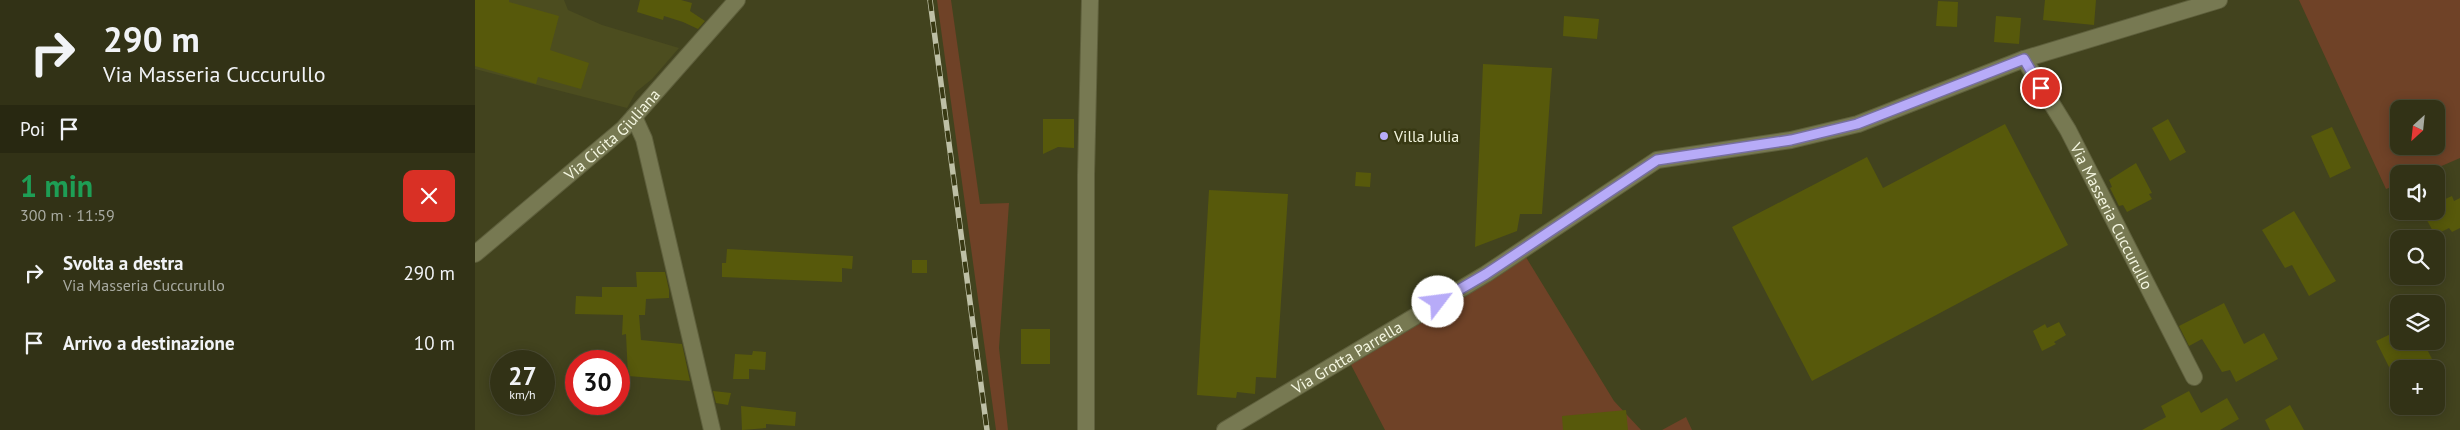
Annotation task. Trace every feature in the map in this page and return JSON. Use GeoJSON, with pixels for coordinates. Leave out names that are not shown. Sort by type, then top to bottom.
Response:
{"type":"FeatureCollection","features":[{"type":"Feature","properties":{"kind":"street","name":"Via Cicita Giuliana"},"geometry":{"type":"LineString","coordinates":[[475,254],[634,117],[737,0]]}},
{"type":"Feature","properties":{"kind":"street"},"geometry":{"type":"LineString","coordinates":[[1086,430],[1086,175],[1090,0]]}},
{"type":"Feature","properties":{"kind":"street","name":"Via Grotta Parrella"},"geometry":{"type":"LineString","coordinates":[[1225,430],[1486,274],[1657,160],[1791,140],[1857,124],[2024,59],[2219,0]]}},
{"type":"Feature","properties":{"kind":"street","name":"Via Masseria Cuccurullo"},"geometry":{"type":"LineString","coordinates":[[2024,59],[2068,130],[2194,377]]}},
{"type":"Feature","properties":{"kind":"street"},"geometry":{"type":"LineString","coordinates":[[634,117],[644,139],[712,430]]}},
{"type":"Feature","properties":{"kind":"shaded area"},"geometry":{"type":"Polygon","coordinates":[[[475,0],[564,0],[568,10],[602,25],[679,48],[652,79],[636,92],[627,108],[475,69],[475,0]]]}},
{"type":"Feature","properties":{"kind":"shaded area"},"geometry":{"type":"Polygon","coordinates":[[[937,0],[951,0],[980,204],[1009,203],[999,348],[1008,430],[996,430],[937,0]]]}},
{"type":"Feature","properties":{"kind":"shaded area"},"geometry":{"type":"Polygon","coordinates":[[[2299,0],[2460,0],[2460,158],[2444,165],[2390,165],[2390,187],[2386,189],[2299,0]]]}},
{"type":"Feature","properties":{"kind":"shaded area"},"geometry":{"type":"Polygon","coordinates":[[[1524,254],[1614,401],[1641,430],[1385,430],[1349,361],[1524,254]]]}},
{"type":"Feature","properties":{"kind":"shaded area"},"geometry":{"type":"Polygon","coordinates":[[[1686,417],[1692,430],[1662,430],[1686,417]]]}},
{"type":"Feature","properties":{"kind":"building"},"geometry":{"type":"Polygon","coordinates":[[[475,0],[509,0],[509,2],[559,16],[550,50],[589,63],[581,89],[538,77],[536,84],[475,66],[475,0]]]}},
{"type":"Feature","properties":{"kind":"building"},"geometry":{"type":"Polygon","coordinates":[[[640,0],[681,0],[692,3],[690,11],[705,21],[698,29],[664,16],[663,20],[637,12],[640,0]]]}},
{"type":"Feature","properties":{"kind":"building"},"geometry":{"type":"Polygon","coordinates":[[[2045,0],[2096,0],[2094,25],[2043,20],[2045,0]]]}},
{"type":"Feature","properties":{"kind":"building"},"geometry":{"type":"Polygon","coordinates":[[[1938,1],[1958,2],[1957,27],[1936,26],[1938,1]]]}},
{"type":"Feature","properties":{"kind":"building"},"geometry":{"type":"Polygon","coordinates":[[[1564,16],[1599,19],[1597,39],[1563,36],[1564,16]]]}},
{"type":"Feature","properties":{"kind":"building"},"geometry":{"type":"Polygon","coordinates":[[[1996,16],[2021,18],[2019,44],[1994,42],[1996,16]]]}},
{"type":"Feature","properties":{"kind":"building"},"geometry":{"type":"Polygon","coordinates":[[[1483,64],[1552,68],[1542,214],[1520,214],[1517,231],[1475,247],[1483,64]]]}},
{"type":"Feature","properties":{"kind":"building"},"geometry":{"type":"Polygon","coordinates":[[[1043,119],[1074,119],[1074,148],[1058,147],[1043,154],[1043,119]]]}},
{"type":"Feature","properties":{"kind":"building"},"geometry":{"type":"Polygon","coordinates":[[[2168,119],[2186,152],[2170,161],[2152,128],[2168,119]]]}},
{"type":"Feature","properties":{"kind":"building"},"geometry":{"type":"Polygon","coordinates":[[[2005,124],[2068,245],[1812,381],[1732,227],[1867,157],[1883,188],[2005,124]]]}},
{"type":"Feature","properties":{"kind":"building"},"geometry":{"type":"Polygon","coordinates":[[[2332,127],[2351,168],[2330,178],[2311,136],[2332,127]]]}},
{"type":"Feature","properties":{"kind":"building"},"geometry":{"type":"Polygon","coordinates":[[[2136,163],[2152,193],[2149,194],[2152,199],[2127,212],[2123,205],[2119,206],[2110,188],[2112,187],[2109,180],[2136,163]]]}},
{"type":"Feature","properties":{"kind":"building"},"geometry":{"type":"Polygon","coordinates":[[[1356,172],[1371,173],[1370,187],[1355,186],[1356,172]]]}},
{"type":"Feature","properties":{"kind":"building"},"geometry":{"type":"Polygon","coordinates":[[[1209,190],[1288,194],[1276,378],[1256,377],[1255,394],[1237,392],[1236,398],[1197,395],[1209,190]]]}},
{"type":"Feature","properties":{"kind":"building"},"geometry":{"type":"Polygon","coordinates":[[[2452,196],[2454,201],[2460,198],[2460,228],[2452,232],[2449,228],[2445,230],[2432,230],[2427,220],[2445,220],[2445,199],[2452,196]]]}},
{"type":"Feature","properties":{"kind":"building"},"geometry":{"type":"Polygon","coordinates":[[[2294,211],[2336,281],[2309,296],[2292,265],[2285,268],[2262,230],[2294,211]]]}},
{"type":"Feature","properties":{"kind":"building"},"geometry":{"type":"Polygon","coordinates":[[[727,249],[853,256],[852,269],[842,268],[842,282],[722,277],[722,263],[726,263],[727,249]]]}},
{"type":"Feature","properties":{"kind":"building"},"geometry":{"type":"Polygon","coordinates":[[[912,260],[927,260],[927,273],[912,273],[912,260]]]}},
{"type":"Feature","properties":{"kind":"building"},"geometry":{"type":"Polygon","coordinates":[[[636,272],[665,272],[669,298],[646,299],[645,315],[639,315],[641,340],[682,344],[690,381],[630,376],[630,350],[627,350],[626,334],[622,335],[623,315],[575,314],[576,296],[602,297],[602,287],[637,287],[636,272]]]}},
{"type":"Feature","properties":{"kind":"building"},"geometry":{"type":"Polygon","coordinates":[[[2224,303],[2244,344],[2264,333],[2278,359],[2236,382],[2230,370],[2222,372],[2202,339],[2189,346],[2179,326],[2224,303]]]}},
{"type":"Feature","properties":{"kind":"building"},"geometry":{"type":"Polygon","coordinates":[[[2059,322],[2066,335],[2054,342],[2056,344],[2042,351],[2033,331],[2045,324],[2047,328],[2059,322]]]}},
{"type":"Feature","properties":{"kind":"building"},"geometry":{"type":"Polygon","coordinates":[[[1021,329],[1050,329],[1050,364],[1021,364],[1021,329]]]}},
{"type":"Feature","properties":{"kind":"building"},"geometry":{"type":"Polygon","coordinates":[[[2390,334],[2390,350],[2428,350],[2432,359],[2390,360],[2390,369],[2376,341],[2390,334]]]}},
{"type":"Feature","properties":{"kind":"building"},"geometry":{"type":"Polygon","coordinates":[[[753,351],[766,352],[765,370],[749,369],[749,379],[733,379],[735,354],[752,355],[753,351]]]}},
{"type":"Feature","properties":{"kind":"building"},"geometry":{"type":"Polygon","coordinates":[[[713,391],[731,393],[728,405],[716,403],[713,391]]]}},
{"type":"Feature","properties":{"kind":"building"},"geometry":{"type":"Polygon","coordinates":[[[2189,391],[2201,413],[2227,398],[2239,419],[2220,430],[2142,430],[2166,417],[2161,406],[2189,391]]]}},
{"type":"Feature","properties":{"kind":"building"},"geometry":{"type":"Polygon","coordinates":[[[2290,405],[2304,430],[2270,430],[2265,420],[2290,405]]]}},
{"type":"Feature","properties":{"kind":"building"},"geometry":{"type":"Polygon","coordinates":[[[741,406],[796,412],[795,426],[766,424],[766,428],[742,430],[741,406]]]}},
{"type":"Feature","properties":{"kind":"building"},"geometry":{"type":"Polygon","coordinates":[[[1626,410],[1628,430],[1563,430],[1562,416],[1626,410]]]}},
{"type":"Feature","properties":{"kind":"railway"},"geometry":{"type":"LineString","coordinates":[[930,0],[987,430]]}},
{"type":"Feature","properties":{"kind":"place","name":"Villa Julia"},"geometry":{"type":"Point","coordinates":[1384,136]}},
{"type":"Feature","properties":{"kind":"route"},"geometry":{"type":"LineString","coordinates":[[1438,302],[1486,274],[1657,160],[1791,140],[1857,124],[2024,59],[2041,88]]}}]}
